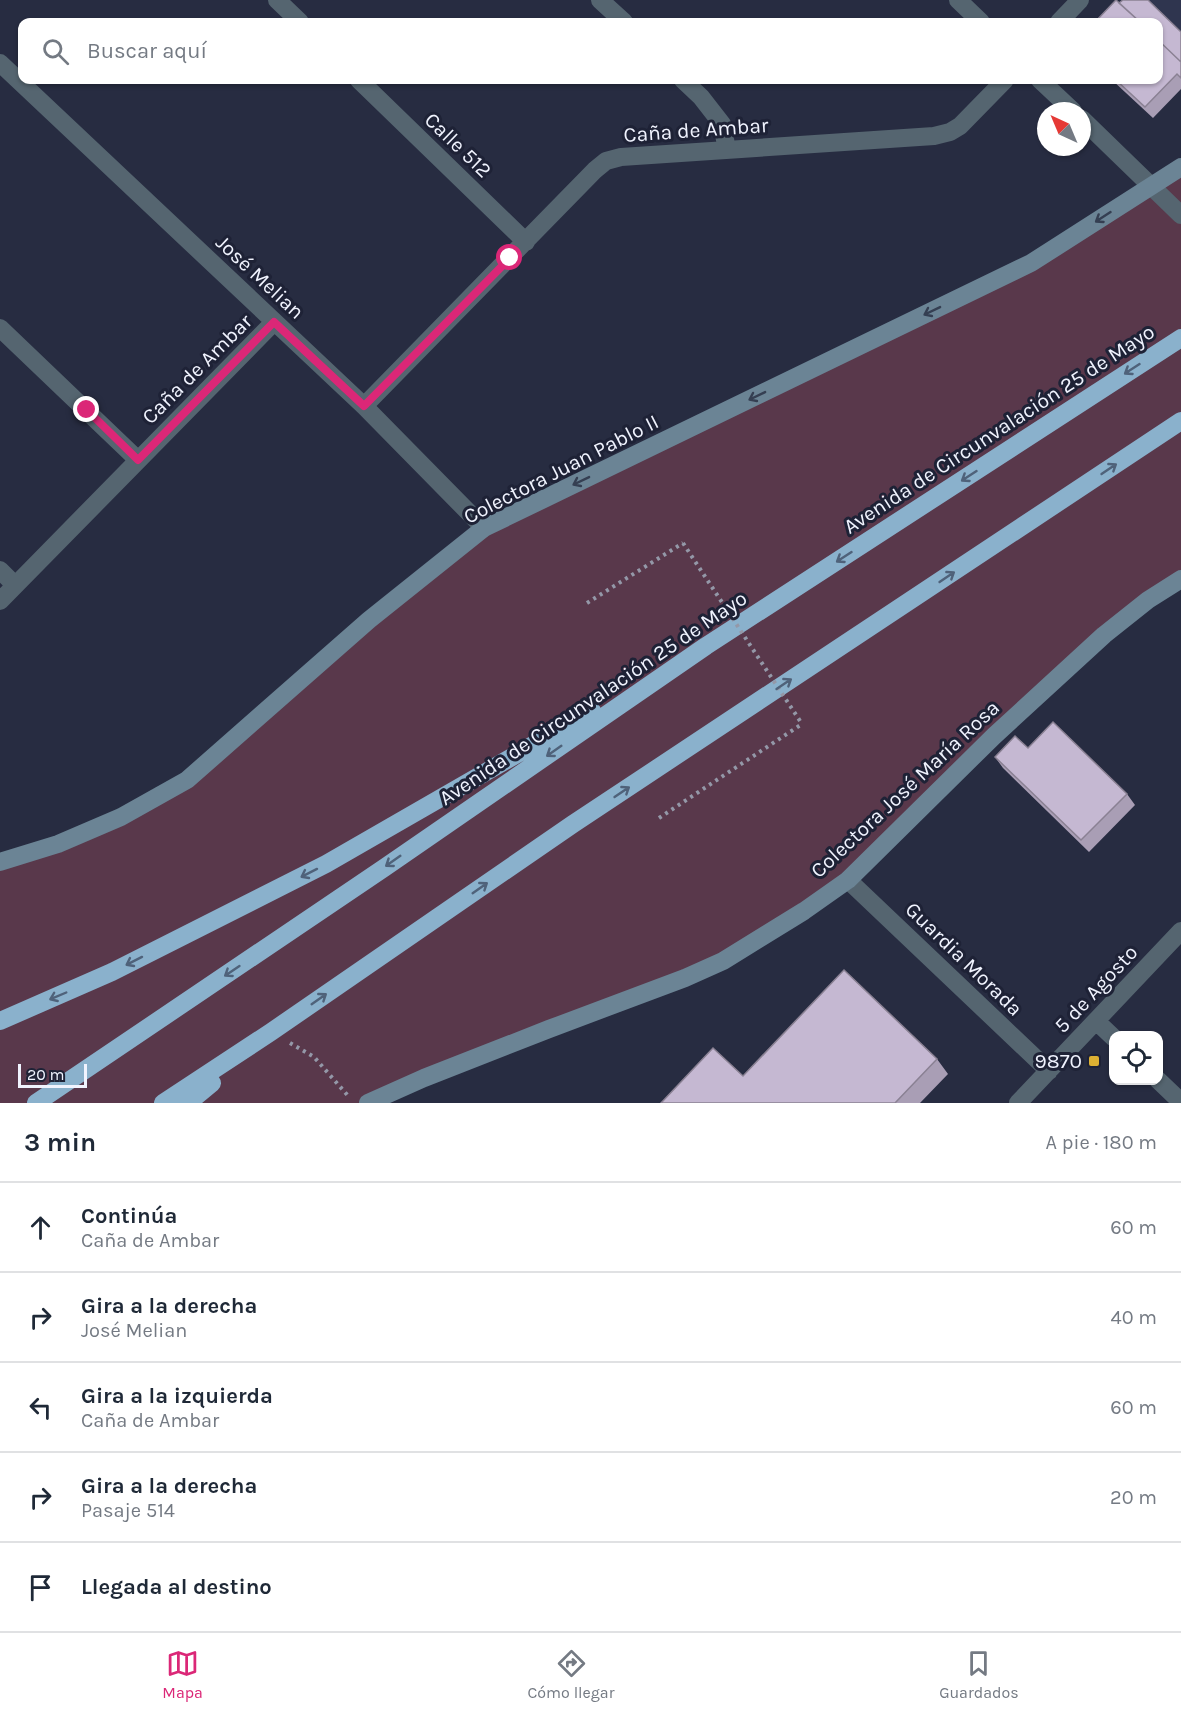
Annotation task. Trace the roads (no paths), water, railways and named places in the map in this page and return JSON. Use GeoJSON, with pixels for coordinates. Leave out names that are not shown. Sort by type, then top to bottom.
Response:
{"type":"FeatureCollection","features":[{"type":"Feature","properties":{"kind":"highway","name":"Avenida de Circunvalación 25 de Mayo"},"geometry":{"type":"LineString","coordinates":[[36,1103],[706,646],[1181,338]]}},
{"type":"Feature","properties":{"kind":"highway"},"geometry":{"type":"LineString","coordinates":[[163,1103],[271,1032],[573,824],[1181,421]]}},
{"type":"Feature","properties":{"kind":"highway"},"geometry":{"type":"LineString","coordinates":[[0,1021],[112,972],[326,864],[706,646]]}},
{"type":"Feature","properties":{"kind":"highway"},"geometry":{"type":"LineString","coordinates":[[188,1103],[271,1032]]}},
{"type":"Feature","properties":{"kind":"main road","name":"Colectora Juan Pablo II"},"geometry":{"type":"LineString","coordinates":[[0,862],[58,844],[121,817],[188,780],[369,620],[484,528],[1031,263],[1181,167]]}},
{"type":"Feature","properties":{"kind":"main road","name":"Colectora José María Rosa"},"geometry":{"type":"LineString","coordinates":[[368,1103],[445,1070],[685,978],[723,961],[804,911],[848,880],[994,736],[1104,635],[1148,600],[1181,579]]}},
{"type":"Feature","properties":{"kind":"street"},"geometry":{"type":"LineString","coordinates":[[277,0],[296,18]]}},
{"type":"Feature","properties":{"kind":"street"},"geometry":{"type":"LineString","coordinates":[[600,0],[620,18]]}},
{"type":"Feature","properties":{"kind":"street"},"geometry":{"type":"LineString","coordinates":[[958,0],[977,18]]}},
{"type":"Feature","properties":{"kind":"street"},"geometry":{"type":"LineString","coordinates":[[1063,18],[1080,0]]}},
{"type":"Feature","properties":{"kind":"street","name":"José Melian"},"geometry":{"type":"LineString","coordinates":[[0,63],[18,80]]}},
{"type":"Feature","properties":{"kind":"street","name":"José Melian"},"geometry":{"type":"LineString","coordinates":[[22,84],[364,406],[484,528]]}},
{"type":"Feature","properties":{"kind":"street","name":"Calle 512"},"geometry":{"type":"LineString","coordinates":[[363,84],[526,242]]}},
{"type":"Feature","properties":{"kind":"street"},"geometry":{"type":"LineString","coordinates":[[687,84],[701,97],[722,124],[727,150]]}},
{"type":"Feature","properties":{"kind":"street","name":"Caña de Ambar"},"geometry":{"type":"LineString","coordinates":[[364,406],[606,161],[621,157],[934,136],[950,132],[960,126],[1001,84]]}},
{"type":"Feature","properties":{"kind":"street"},"geometry":{"type":"LineString","coordinates":[[1044,84],[1063,102]]}},
{"type":"Feature","properties":{"kind":"street"},"geometry":{"type":"LineString","coordinates":[[1091,128],[1181,215]]}},
{"type":"Feature","properties":{"kind":"street","name":"Caña de Ambar"},"geometry":{"type":"LineString","coordinates":[[0,601],[274,322]]}},
{"type":"Feature","properties":{"kind":"street"},"geometry":{"type":"LineString","coordinates":[[0,327],[138,460]]}},
{"type":"Feature","properties":{"kind":"street"},"geometry":{"type":"LineString","coordinates":[[0,570],[15,585]]}},
{"type":"Feature","properties":{"kind":"street","name":"Guardia Morada"},"geometry":{"type":"LineString","coordinates":[[848,880],[1049,1071]]}},
{"type":"Feature","properties":{"kind":"street","name":"5 de Agosto"},"geometry":{"type":"LineString","coordinates":[[1018,1103],[1181,931]]}},
{"type":"Feature","properties":{"kind":"street"},"geometry":{"type":"LineString","coordinates":[[1096,1021],[1109,1034]]}},
{"type":"Feature","properties":{"kind":"street"},"geometry":{"type":"LineString","coordinates":[[1163,1085],[1181,1102]]}},
{"type":"Feature","properties":{"kind":"place","name":"9870"},"geometry":{"type":"Point","coordinates":[1094,1061]}}]}
